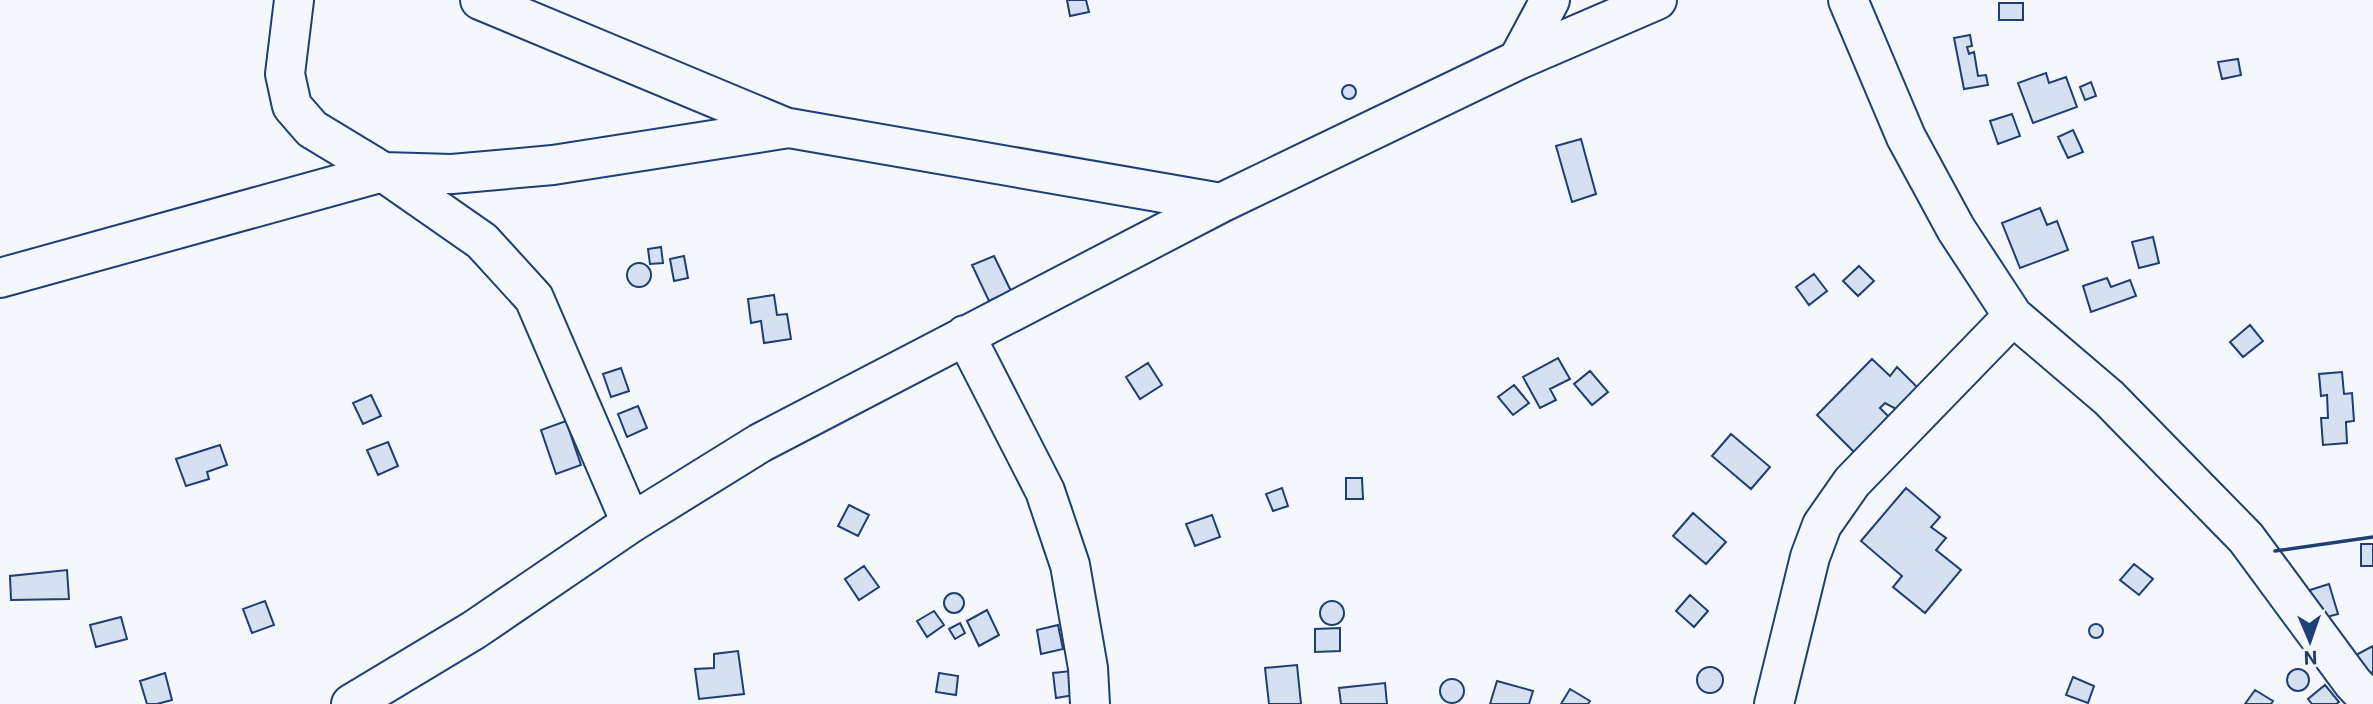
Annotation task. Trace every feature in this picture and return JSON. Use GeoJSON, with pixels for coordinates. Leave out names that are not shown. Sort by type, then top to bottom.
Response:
{"type":"FeatureCollection","features":[{"type":"Feature","properties":{"kind":"street"},"geometry":{"type":"LineString","coordinates":[[294,0],[285,74],[292,106],[312,129],[383,172],[482,241],[534,298],[631,523]]}},
{"type":"Feature","properties":{"kind":"street"},"geometry":{"type":"LineString","coordinates":[[480,0],[789,128],[1221,202]]}},
{"type":"Feature","properties":{"kind":"street"},"geometry":{"type":"LineString","coordinates":[[1518,60],[1550,0]]}},
{"type":"Feature","properties":{"kind":"street"},"geometry":{"type":"LineString","coordinates":[[351,704],[474,630],[631,523],[760,443],[1221,202],[1518,60],[1657,0]]}},
{"type":"Feature","properties":{"kind":"street"},"geometry":{"type":"LineString","coordinates":[[1848,0],[1906,137],[1956,229],[2013,316],[2109,398],[2246,538],[2353,683],[2372,704]]}},
{"type":"Feature","properties":{"kind":"street"},"geometry":{"type":"LineString","coordinates":[[0,278],[383,172],[452,174],[553,165],[789,128]]}},
{"type":"Feature","properties":{"kind":"street"},"geometry":{"type":"LineString","coordinates":[[1774,704],[1810,557],[1822,525],[1852,482],[2013,316]]}},
{"type":"Feature","properties":{"kind":"street"},"geometry":{"type":"LineString","coordinates":[[965,335],[1045,491],[1070,565],[1088,668],[1090,704]]}},
{"type":"Feature","properties":{"kind":"building"},"geometry":{"type":"Polygon","coordinates":[[[1067,0],[1086,0],[1089,12],[1070,16],[1067,0]]]}},
{"type":"Feature","properties":{"kind":"building"},"geometry":{"type":"Polygon","coordinates":[[[1999,3],[2023,3],[2023,20],[1999,20],[1999,3]]]}},
{"type":"Feature","properties":{"kind":"building"},"geometry":{"type":"Polygon","coordinates":[[[1970,35],[1972,46],[1967,47],[1969,54],[1974,52],[1978,76],[1986,75],[1988,85],[1964,89],[1954,38],[1970,35]]]}},
{"type":"Feature","properties":{"kind":"building"},"geometry":{"type":"Polygon","coordinates":[[[2238,59],[2241,75],[2222,79],[2218,62],[2238,59]]]}},
{"type":"Feature","properties":{"kind":"building"},"geometry":{"type":"Polygon","coordinates":[[[2046,73],[2049,83],[2066,77],[2077,107],[2033,123],[2018,83],[2046,73]]]}},
{"type":"Feature","properties":{"kind":"building"},"geometry":{"type":"Polygon","coordinates":[[[2091,82],[2096,96],[2085,100],[2080,87],[2091,82]]]}},
{"type":"Feature","properties":{"kind":"building"},"geometry":{"type":"Polygon","coordinates":[[[1346,85],[1352,85],[1356,92],[1352,99],[1346,99],[1342,95],[1342,89],[1346,85]]]}},
{"type":"Feature","properties":{"kind":"building"},"geometry":{"type":"Polygon","coordinates":[[[2012,114],[2020,136],[1998,144],[1990,121],[2012,114]]]}},
{"type":"Feature","properties":{"kind":"building"},"geometry":{"type":"Polygon","coordinates":[[[2073,130],[2083,152],[2068,158],[2058,137],[2073,130]]]}},
{"type":"Feature","properties":{"kind":"building"},"geometry":{"type":"Polygon","coordinates":[[[1581,139],[1596,194],[1572,202],[1556,146],[1581,139]]]}},
{"type":"Feature","properties":{"kind":"building"},"geometry":{"type":"Polygon","coordinates":[[[2040,208],[2047,225],[2057,221],[2068,250],[2020,268],[2002,223],[2040,208]]]}},
{"type":"Feature","properties":{"kind":"building"},"geometry":{"type":"Polygon","coordinates":[[[2153,237],[2159,263],[2139,268],[2132,242],[2153,237]]]}},
{"type":"Feature","properties":{"kind":"building"},"geometry":{"type":"Polygon","coordinates":[[[661,247],[663,263],[650,264],[648,249],[661,247]]]}},
{"type":"Feature","properties":{"kind":"building"},"geometry":{"type":"Polygon","coordinates":[[[684,256],[688,278],[674,281],[670,259],[684,256]]]}},
{"type":"Feature","properties":{"kind":"building"},"geometry":{"type":"Polygon","coordinates":[[[994,256],[1011,291],[989,301],[972,265],[994,256]]]}},
{"type":"Feature","properties":{"kind":"building"},"geometry":{"type":"Polygon","coordinates":[[[639,263],[648,266],[651,275],[648,284],[639,287],[630,284],[627,275],[630,266],[639,263]]]}},
{"type":"Feature","properties":{"kind":"building"},"geometry":{"type":"Polygon","coordinates":[[[1859,266],[1874,281],[1858,296],[1843,281],[1859,266]]]}},
{"type":"Feature","properties":{"kind":"building"},"geometry":{"type":"Polygon","coordinates":[[[1814,274],[1827,291],[1809,305],[1796,287],[1814,274]]]}},
{"type":"Feature","properties":{"kind":"building"},"geometry":{"type":"Polygon","coordinates":[[[2107,278],[2111,287],[2130,280],[2136,296],[2091,312],[2083,286],[2107,278]]]}},
{"type":"Feature","properties":{"kind":"building"},"geometry":{"type":"Polygon","coordinates":[[[774,295],[777,315],[787,314],[791,339],[764,343],[761,321],[751,323],[748,299],[774,295]]]}},
{"type":"Feature","properties":{"kind":"building"},"geometry":{"type":"Polygon","coordinates":[[[2250,325],[2263,341],[2243,357],[2230,342],[2250,325]]]}},
{"type":"Feature","properties":{"kind":"building"},"geometry":{"type":"Polygon","coordinates":[[[1558,358],[1570,379],[1550,389],[1556,400],[1540,408],[1523,377],[1558,358]]]}},
{"type":"Feature","properties":{"kind":"building"},"geometry":{"type":"Polygon","coordinates":[[[1872,359],[1890,376],[1897,367],[1917,387],[1896,409],[1885,403],[1880,408],[1890,418],[1856,454],[1817,415],[1872,359]]]}},
{"type":"Feature","properties":{"kind":"building"},"geometry":{"type":"Polygon","coordinates":[[[1148,363],[1162,385],[1140,399],[1126,377],[1148,363]]]}},
{"type":"Feature","properties":{"kind":"building"},"geometry":{"type":"Polygon","coordinates":[[[621,368],[629,391],[611,397],[603,374],[621,368]]]}},
{"type":"Feature","properties":{"kind":"building"},"geometry":{"type":"Polygon","coordinates":[[[1590,371],[1608,392],[1592,405],[1574,384],[1590,371]]]}},
{"type":"Feature","properties":{"kind":"building"},"geometry":{"type":"Polygon","coordinates":[[[2342,372],[2344,394],[2352,393],[2354,421],[2346,422],[2347,443],[2323,445],[2321,418],[2328,418],[2327,395],[2321,396],[2319,374],[2342,372]]]}},
{"type":"Feature","properties":{"kind":"building"},"geometry":{"type":"Polygon","coordinates":[[[1514,385],[1529,403],[1513,415],[1498,397],[1514,385]]]}},
{"type":"Feature","properties":{"kind":"building"},"geometry":{"type":"Polygon","coordinates":[[[371,395],[381,416],[363,424],[353,403],[371,395]]]}},
{"type":"Feature","properties":{"kind":"building"},"geometry":{"type":"Polygon","coordinates":[[[638,406],[647,428],[627,437],[618,414],[638,406]]]}},
{"type":"Feature","properties":{"kind":"building"},"geometry":{"type":"Polygon","coordinates":[[[566,421],[581,465],[556,474],[541,430],[566,421]]]}},
{"type":"Feature","properties":{"kind":"building"},"geometry":{"type":"Polygon","coordinates":[[[1731,434],[1770,467],[1751,489],[1712,456],[1731,434]]]}},
{"type":"Feature","properties":{"kind":"building"},"geometry":{"type":"Polygon","coordinates":[[[388,442],[398,466],[378,475],[367,450],[388,442]]]}},
{"type":"Feature","properties":{"kind":"building"},"geometry":{"type":"Polygon","coordinates":[[[220,445],[227,465],[207,472],[209,479],[186,486],[176,459],[220,445]]]}},
{"type":"Feature","properties":{"kind":"building"},"geometry":{"type":"Polygon","coordinates":[[[1346,478],[1362,478],[1363,499],[1346,499],[1346,478]]]}},
{"type":"Feature","properties":{"kind":"building"},"geometry":{"type":"Polygon","coordinates":[[[1282,488],[1288,506],[1273,511],[1266,494],[1282,488]]]}},
{"type":"Feature","properties":{"kind":"building"},"geometry":{"type":"Polygon","coordinates":[[[1906,488],[1940,517],[1931,527],[1946,538],[1936,550],[1961,570],[1925,613],[1893,587],[1902,576],[1861,541],[1906,488]]]}},
{"type":"Feature","properties":{"kind":"building"},"geometry":{"type":"Polygon","coordinates":[[[849,505],[869,515],[858,536],[838,526],[849,505]]]}},
{"type":"Feature","properties":{"kind":"building"},"geometry":{"type":"Polygon","coordinates":[[[1693,513],[1726,542],[1706,564],[1673,536],[1693,513]]]}},
{"type":"Feature","properties":{"kind":"building"},"geometry":{"type":"Polygon","coordinates":[[[1212,515],[1220,537],[1195,546],[1186,524],[1212,515]]]}},
{"type":"Feature","properties":{"kind":"building"},"geometry":{"type":"Polygon","coordinates":[[[2361,544],[2373,544],[2373,566],[2361,566],[2361,544]]]}},
{"type":"Feature","properties":{"kind":"building"},"geometry":{"type":"Polygon","coordinates":[[[2134,564],[2153,579],[2139,595],[2120,580],[2134,564]]]}},
{"type":"Feature","properties":{"kind":"building"},"geometry":{"type":"Polygon","coordinates":[[[864,566],[879,587],[859,600],[845,579],[864,566]]]}},
{"type":"Feature","properties":{"kind":"building"},"geometry":{"type":"Polygon","coordinates":[[[67,570],[69,599],[11,600],[10,576],[67,570]]]}},
{"type":"Feature","properties":{"kind":"building"},"geometry":{"type":"Polygon","coordinates":[[[2329,584],[2338,614],[2319,619],[2310,590],[2329,584]]]}},
{"type":"Feature","properties":{"kind":"building"},"geometry":{"type":"Polygon","coordinates":[[[950,593],[958,593],[964,603],[958,613],[950,613],[944,607],[944,599],[950,593]]]}},
{"type":"Feature","properties":{"kind":"building"},"geometry":{"type":"Polygon","coordinates":[[[1690,595],[1708,611],[1694,627],[1676,611],[1690,595]]]}},
{"type":"Feature","properties":{"kind":"building"},"geometry":{"type":"Polygon","coordinates":[[[265,601],[274,625],[252,633],[243,609],[265,601]]]}},
{"type":"Feature","properties":{"kind":"building"},"geometry":{"type":"Polygon","coordinates":[[[1332,601],[1341,604],[1344,613],[1341,622],[1332,625],[1323,622],[1320,613],[1323,604],[1332,601]]]}},
{"type":"Feature","properties":{"kind":"building"},"geometry":{"type":"Polygon","coordinates":[[[987,610],[999,635],[979,646],[967,621],[987,610]]]}},
{"type":"Feature","properties":{"kind":"building"},"geometry":{"type":"Polygon","coordinates":[[[934,611],[944,625],[927,637],[917,621],[934,611]]]}},
{"type":"Feature","properties":{"kind":"building"},"geometry":{"type":"Polygon","coordinates":[[[121,617],[127,639],[96,647],[90,625],[121,617]]]}},
{"type":"Feature","properties":{"kind":"building"},"geometry":{"type":"Polygon","coordinates":[[[960,623],[965,633],[955,639],[949,629],[960,623]]]}},
{"type":"Feature","properties":{"kind":"building"},"geometry":{"type":"Polygon","coordinates":[[[2093,624],[2099,624],[2103,631],[2099,638],[2093,638],[2089,634],[2089,628],[2093,624]]]}},
{"type":"Feature","properties":{"kind":"building"},"geometry":{"type":"Polygon","coordinates":[[[1058,625],[1063,649],[1041,654],[1037,630],[1058,625]]]}},
{"type":"Feature","properties":{"kind":"building"},"geometry":{"type":"Polygon","coordinates":[[[1340,628],[1340,651],[1315,652],[1315,629],[1340,628]]]}},
{"type":"Feature","properties":{"kind":"building"},"geometry":{"type":"Polygon","coordinates":[[[2373,646],[2373,672],[2366,675],[2356,655],[2373,646]]]}},
{"type":"Feature","properties":{"kind":"building"},"geometry":{"type":"Polygon","coordinates":[[[738,651],[744,694],[699,699],[695,669],[714,668],[714,654],[738,651]]]}},
{"type":"Feature","properties":{"kind":"building"},"geometry":{"type":"Polygon","coordinates":[[[1297,665],[1301,704],[1269,704],[1265,668],[1297,665]]]}},
{"type":"Feature","properties":{"kind":"building"},"geometry":{"type":"Polygon","coordinates":[[[1710,667],[1719,671],[1723,680],[1719,689],[1710,693],[1701,689],[1697,680],[1701,671],[1710,667]]]}},
{"type":"Feature","properties":{"kind":"building"},"geometry":{"type":"Polygon","coordinates":[[[2294,669],[2302,669],[2309,676],[2309,684],[2302,691],[2294,691],[2287,684],[2287,676],[2294,669]]]}},
{"type":"Feature","properties":{"kind":"building"},"geometry":{"type":"Polygon","coordinates":[[[1071,671],[1074,695],[1056,698],[1053,673],[1071,671]]]}},
{"type":"Feature","properties":{"kind":"building"},"geometry":{"type":"Polygon","coordinates":[[[165,673],[172,700],[147,704],[140,681],[165,673]]]}},
{"type":"Feature","properties":{"kind":"building"},"geometry":{"type":"Polygon","coordinates":[[[939,673],[958,676],[956,695],[936,692],[939,673]]]}},
{"type":"Feature","properties":{"kind":"building"},"geometry":{"type":"Polygon","coordinates":[[[2073,677],[2094,686],[2088,703],[2066,695],[2073,677]]]}},
{"type":"Feature","properties":{"kind":"building"},"geometry":{"type":"Polygon","coordinates":[[[1447,679],[1457,679],[1464,686],[1464,696],[1457,703],[1447,703],[1440,696],[1440,686],[1447,679]]]}},
{"type":"Feature","properties":{"kind":"building"},"geometry":{"type":"Polygon","coordinates":[[[1497,681],[1533,691],[1529,704],[1490,704],[1497,681]]]}},
{"type":"Feature","properties":{"kind":"building"},"geometry":{"type":"Polygon","coordinates":[[[1385,683],[1387,704],[1341,704],[1339,688],[1385,683]]]}},
{"type":"Feature","properties":{"kind":"building"},"geometry":{"type":"Polygon","coordinates":[[[2325,685],[2339,702],[2312,704],[2308,699],[2325,685]]]}},
{"type":"Feature","properties":{"kind":"building"},"geometry":{"type":"Polygon","coordinates":[[[1570,689],[1590,701],[1588,704],[1561,704],[1570,689]]]}},
{"type":"Feature","properties":{"kind":"building"},"geometry":{"type":"Polygon","coordinates":[[[2255,690],[2273,701],[2271,704],[2245,704],[2255,690]]]}},
{"type":"Feature","properties":{"kind":"wall"},"geometry":{"type":"LineString","coordinates":[[2275,551],[2373,537]]}}]}
